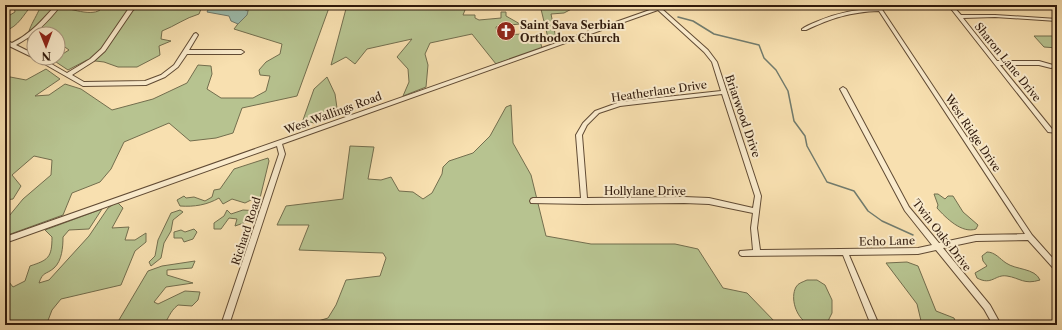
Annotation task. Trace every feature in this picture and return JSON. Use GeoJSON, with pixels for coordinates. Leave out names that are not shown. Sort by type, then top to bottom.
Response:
{"type":"FeatureCollection","features":[{"type":"Feature","properties":{"kind":"street"},"geometry":{"type":"LineString","coordinates":[[13,44],[26,38],[37,29],[59,5]]}},
{"type":"Feature","properties":{"kind":"street"},"geometry":{"type":"LineString","coordinates":[[68,75],[92,60],[103,50],[131,9],[137,5]]}},
{"type":"Feature","properties":{"kind":"street","name":"West Wallings Road"},"geometry":{"type":"LineString","coordinates":[[5,240],[668,5]]}},
{"type":"Feature","properties":{"kind":"street","name":"Sharon Lane Drive"},"geometry":{"type":"LineString","coordinates":[[950,5],[997,64],[1054,131]]}},
{"type":"Feature","properties":{"kind":"street"},"geometry":{"type":"LineString","coordinates":[[804,29],[843,12],[878,7]]}},
{"type":"Feature","properties":{"kind":"street","name":"West Ridge Drive"},"geometry":{"type":"LineString","coordinates":[[878,7],[1030,237],[1057,268]]}},
{"type":"Feature","properties":{"kind":"street","name":"Briarwood Drive"},"geometry":{"type":"LineString","coordinates":[[659,8],[706,51],[714,62],[755,183],[758,196],[754,228],[757,252]]}},
{"type":"Feature","properties":{"kind":"street"},"geometry":{"type":"LineString","coordinates":[[959,17],[996,16],[1057,20]]}},
{"type":"Feature","properties":{"kind":"street"},"geometry":{"type":"LineString","coordinates":[[52,66],[83,84],[116,85],[146,83],[163,76],[176,66],[196,35]]}},
{"type":"Feature","properties":{"kind":"street"},"geometry":{"type":"LineString","coordinates":[[5,42],[13,44],[26,51]]}},
{"type":"Feature","properties":{"kind":"street"},"geometry":{"type":"LineString","coordinates":[[186,52],[241,52]]}},
{"type":"Feature","properties":{"kind":"street"},"geometry":{"type":"LineString","coordinates":[[997,64],[1039,63],[1051,66]]}},
{"type":"Feature","properties":{"kind":"street","name":"Twin Oaks Drive"},"geometry":{"type":"LineString","coordinates":[[843,89],[907,209],[987,307],[997,325]]}},
{"type":"Feature","properties":{"kind":"street","name":"Heatherlane Drive"},"geometry":{"type":"LineString","coordinates":[[584,201],[579,135],[585,124],[598,112],[620,104],[724,92]]}},
{"type":"Feature","properties":{"kind":"street","name":"Richard Road"},"geometry":{"type":"LineString","coordinates":[[225,325],[282,154],[279,143]]}},
{"type":"Feature","properties":{"kind":"street","name":"Hollylane Drive"},"geometry":{"type":"LineString","coordinates":[[533,201],[709,201],[756,211]]}},
{"type":"Feature","properties":{"kind":"street","name":"Echo Lane"},"geometry":{"type":"LineString","coordinates":[[742,253],[918,251],[939,248],[976,238],[1030,237]]}},
{"type":"Feature","properties":{"kind":"street"},"geometry":{"type":"LineString","coordinates":[[845,252],[875,325]]}},
{"type":"Feature","properties":{"kind":"green space"},"geometry":{"type":"Polygon","coordinates":[[[14,5],[32,5],[14,26],[5,31],[5,18],[15,12],[14,5]]]}},
{"type":"Feature","properties":{"kind":"green space"},"geometry":{"type":"Polygon","coordinates":[[[41,5],[52,5],[84,12],[96,12],[100,10],[93,5],[191,5],[200,6],[201,9],[199,14],[162,31],[161,39],[171,41],[159,46],[160,55],[137,67],[118,67],[104,62],[87,60],[68,70],[62,66],[66,66],[66,52],[69,50],[66,48],[66,26],[31,26],[41,5]]]}},
{"type":"Feature","properties":{"kind":"green space"},"geometry":{"type":"Polygon","coordinates":[[[297,5],[330,5],[297,96],[242,108],[233,133],[216,138],[190,141],[169,123],[124,142],[111,169],[100,182],[72,193],[63,215],[5,236],[5,221],[23,199],[51,175],[52,160],[34,156],[12,175],[21,186],[13,199],[5,200],[5,76],[26,80],[46,69],[60,79],[35,96],[49,95],[65,84],[81,89],[112,110],[153,99],[187,83],[198,65],[211,66],[212,74],[207,89],[221,98],[253,98],[266,91],[270,76],[260,75],[259,70],[266,62],[280,54],[282,44],[234,29],[250,8],[297,5]]]}},
{"type":"Feature","properties":{"kind":"green space"},"geometry":{"type":"Polygon","coordinates":[[[347,5],[467,5],[463,15],[475,15],[475,18],[479,20],[501,18],[501,12],[506,12],[506,16],[520,24],[496,27],[497,32],[503,35],[523,34],[527,37],[539,37],[542,48],[496,64],[472,34],[430,43],[425,54],[428,65],[426,87],[403,96],[409,82],[408,69],[397,57],[412,39],[367,49],[355,64],[346,57],[331,65],[347,5]]]}},
{"type":"Feature","properties":{"kind":"green space"},"geometry":{"type":"Polygon","coordinates":[[[540,5],[579,5],[564,13],[551,14],[557,43],[553,44],[549,42],[540,5]]]}},
{"type":"Feature","properties":{"kind":"green space"},"geometry":{"type":"Polygon","coordinates":[[[1034,36],[1057,36],[1057,48],[1044,47],[1034,36]]]}},
{"type":"Feature","properties":{"kind":"green space"},"geometry":{"type":"Polygon","coordinates":[[[327,77],[335,94],[337,108],[314,123],[303,120],[314,89],[327,77]]]}},
{"type":"Feature","properties":{"kind":"green space"},"geometry":{"type":"Polygon","coordinates":[[[511,105],[513,143],[531,175],[546,236],[591,244],[675,244],[698,249],[723,288],[747,293],[776,323],[781,325],[305,325],[328,318],[336,305],[346,280],[380,276],[386,258],[383,253],[299,250],[309,225],[277,225],[286,206],[343,199],[350,146],[374,147],[368,179],[381,180],[391,177],[399,191],[413,192],[423,199],[432,193],[442,174],[443,167],[449,161],[473,153],[490,136],[506,107],[511,105]]]}},
{"type":"Feature","properties":{"kind":"green space"},"geometry":{"type":"Polygon","coordinates":[[[268,158],[269,161],[260,198],[253,199],[245,203],[232,199],[223,204],[219,198],[200,205],[180,206],[177,200],[184,196],[186,198],[194,197],[205,201],[212,197],[214,190],[220,189],[234,169],[268,158]]]}},
{"type":"Feature","properties":{"kind":"green space"},"geometry":{"type":"Polygon","coordinates":[[[934,194],[938,194],[945,199],[948,196],[953,196],[963,212],[978,225],[976,229],[971,230],[960,227],[945,216],[937,208],[938,205],[934,194]]]}},
{"type":"Feature","properties":{"kind":"green space"},"geometry":{"type":"Polygon","coordinates":[[[117,202],[123,208],[112,228],[129,227],[125,240],[135,240],[146,233],[146,242],[135,251],[121,285],[61,299],[52,310],[47,323],[48,325],[5,325],[5,277],[13,287],[25,281],[30,266],[45,260],[48,257],[51,250],[52,237],[45,230],[102,209],[89,229],[69,230],[63,237],[59,262],[54,268],[43,275],[39,283],[49,280],[89,236],[108,208],[117,202]]]}},
{"type":"Feature","properties":{"kind":"green space"},"geometry":{"type":"Polygon","coordinates":[[[180,210],[183,212],[173,220],[171,231],[164,243],[161,258],[151,266],[149,262],[155,256],[158,240],[171,213],[180,210]]]}},
{"type":"Feature","properties":{"kind":"green space"},"geometry":{"type":"Polygon","coordinates":[[[227,210],[231,214],[243,210],[260,211],[258,218],[235,226],[237,219],[229,218],[221,229],[214,229],[214,223],[224,216],[227,210]]]}},
{"type":"Feature","properties":{"kind":"green space"},"geometry":{"type":"Polygon","coordinates":[[[194,229],[197,232],[193,239],[184,242],[182,238],[174,238],[174,232],[181,230],[185,232],[194,229]]]}},
{"type":"Feature","properties":{"kind":"green space"},"geometry":{"type":"Polygon","coordinates":[[[987,252],[995,254],[1010,265],[1034,273],[1040,280],[1030,282],[1007,276],[986,281],[977,278],[975,273],[987,266],[983,261],[982,256],[987,252]]]}},
{"type":"Feature","properties":{"kind":"green space"},"geometry":{"type":"Polygon","coordinates":[[[195,261],[192,268],[167,270],[167,275],[193,283],[166,287],[154,302],[158,304],[185,291],[200,292],[198,300],[192,306],[178,305],[163,325],[116,325],[148,271],[162,266],[195,261]]]}},
{"type":"Feature","properties":{"kind":"green space"},"geometry":{"type":"Polygon","coordinates":[[[907,262],[918,266],[936,311],[954,318],[957,325],[922,325],[917,304],[886,263],[907,262]]]}},
{"type":"Feature","properties":{"kind":"green space"},"geometry":{"type":"Polygon","coordinates":[[[807,280],[817,280],[825,285],[832,300],[832,313],[826,325],[809,324],[803,320],[797,312],[794,302],[794,291],[798,284],[807,280]]]}},
{"type":"Feature","properties":{"kind":"shaded area"},"geometry":{"type":"Polygon","coordinates":[[[209,8],[239,8],[248,11],[247,15],[238,24],[231,21],[229,16],[207,12],[209,8]]]}},
{"type":"Feature","properties":{"kind":"waterway"},"geometry":{"type":"LineString","coordinates":[[678,17],[693,21],[714,34],[759,45],[764,58],[776,70],[788,91],[794,121],[805,136],[807,146],[827,182],[854,191],[868,211],[882,221],[913,235]]}},
{"type":"Feature","properties":{"kind":"place","name":"Saint Sava Serbian Orthodox Church"},"geometry":{"type":"Point","coordinates":[506,31]}}]}
